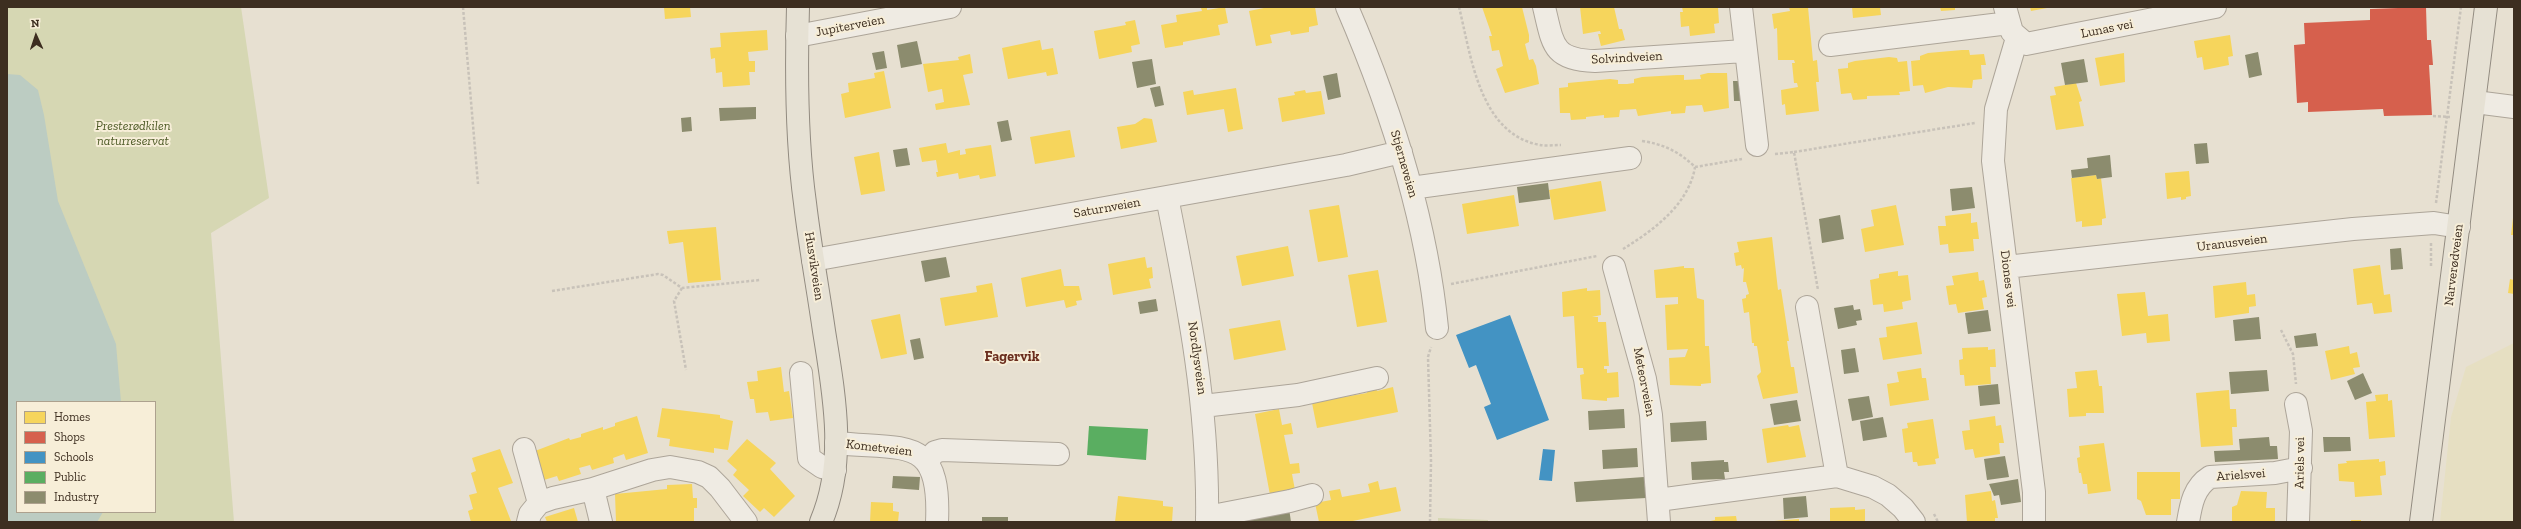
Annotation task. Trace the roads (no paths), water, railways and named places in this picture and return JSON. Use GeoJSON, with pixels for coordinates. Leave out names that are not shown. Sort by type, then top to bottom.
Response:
{"type":"FeatureCollection","features":[{"type":"Feature","properties":{"kind":"main road","name":"Husvikveien"},"geometry":{"type":"LineString","coordinates":[[798,7],[798,127],[805,202],[832,383],[836,443],[835,470],[826,510],[821,522]]}},
{"type":"Feature","properties":{"kind":"main road","name":"Narverødveien"},"geometry":{"type":"LineString","coordinates":[[2421,522],[2486,7]]}},
{"type":"Feature","properties":{"kind":"street","name":"Jupiterveien"},"geometry":{"type":"LineString","coordinates":[[797,36],[950,7]]}},
{"type":"Feature","properties":{"kind":"street","name":"Stjerneveien"},"geometry":{"type":"LineString","coordinates":[[1347,7],[1383,96],[1401,152],[1411,188],[1433,288],[1437,328]]}},
{"type":"Feature","properties":{"kind":"street","name":"Solvindveien"},"geometry":{"type":"LineString","coordinates":[[1544,7],[1556,48],[1570,59],[1595,61],[1744,50]]}},
{"type":"Feature","properties":{"kind":"street"},"geometry":{"type":"LineString","coordinates":[[1741,7],[1744,50],[1759,152]]}},
{"type":"Feature","properties":{"kind":"street","name":"Lunas vei"},"geometry":{"type":"LineString","coordinates":[[1830,45],[2010,23],[2026,44],[2215,7]]}},
{"type":"Feature","properties":{"kind":"street","name":"Diones vei"},"geometry":{"type":"LineString","coordinates":[[2010,23],[1995,112],[1993,162],[2034,492],[2034,522]]}},
{"type":"Feature","properties":{"kind":"street"},"geometry":{"type":"LineString","coordinates":[[2475,102],[2514,107]]}},
{"type":"Feature","properties":{"kind":"street"},"geometry":{"type":"LineString","coordinates":[[1411,188],[1632,150]]}},
{"type":"Feature","properties":{"kind":"street","name":"Saturnveien"},"geometry":{"type":"LineString","coordinates":[[813,260],[1167,197],[1401,152]]}},
{"type":"Feature","properties":{"kind":"street","name":"Nordlysveien"},"geometry":{"type":"LineString","coordinates":[[1167,197],[1194,337],[1204,406],[1207,519]]}},
{"type":"Feature","properties":{"kind":"street","name":"Uranusveien"},"geometry":{"type":"LineString","coordinates":[[2006,268],[2353,229],[2434,223],[2459,227]]}},
{"type":"Feature","properties":{"kind":"street","name":"Meteorveien"},"geometry":{"type":"LineString","coordinates":[[1612,258],[1645,379],[1651,415],[1659,522]]}},
{"type":"Feature","properties":{"kind":"street"},"geometry":{"type":"LineString","coordinates":[[1813,299],[1837,476]]}},
{"type":"Feature","properties":{"kind":"street"},"geometry":{"type":"LineString","coordinates":[[801,373],[809,458],[822,467],[835,470]]}},
{"type":"Feature","properties":{"kind":"street"},"geometry":{"type":"LineString","coordinates":[[1204,406],[1298,394],[1377,378]]}},
{"type":"Feature","properties":{"kind":"street","name":"Ariels vei"},"geometry":{"type":"LineString","coordinates":[[2296,404],[2301,431],[2301,468],[2298,522]]}},
{"type":"Feature","properties":{"kind":"street","name":"Kometveien"},"geometry":{"type":"LineString","coordinates":[[836,443],[910,450],[923,456],[936,480],[937,522]]}},
{"type":"Feature","properties":{"kind":"street"},"geometry":{"type":"LineString","coordinates":[[524,449],[533,513],[553,498],[593,489],[652,470],[682,468],[708,477],[720,488],[739,519]]}},
{"type":"Feature","properties":{"kind":"street"},"geometry":{"type":"LineString","coordinates":[[927,461],[935,452],[942,450],[1058,454]]}},
{"type":"Feature","properties":{"kind":"street","name":"Arielsvei"},"geometry":{"type":"LineString","coordinates":[[2188,522],[2194,494],[2201,482],[2210,477],[2274,473],[2301,468]]}},
{"type":"Feature","properties":{"kind":"street"},"geometry":{"type":"LineString","coordinates":[[1658,500],[1837,476],[1873,487],[1923,517]]}},
{"type":"Feature","properties":{"kind":"street"},"geometry":{"type":"LineString","coordinates":[[593,489],[601,522]]}},
{"type":"Feature","properties":{"kind":"street"},"geometry":{"type":"LineString","coordinates":[[1207,519],[1312,495]]}},
{"type":"Feature","properties":{"kind":"district","name":"Fagervik"},"geometry":{"type":"Point","coordinates":[1012,357]}},
{"type":"Feature","properties":{"kind":"park label","name":"Presterødkilen naturreservat"},"geometry":{"type":"Point","coordinates":[133,134]}}]}
